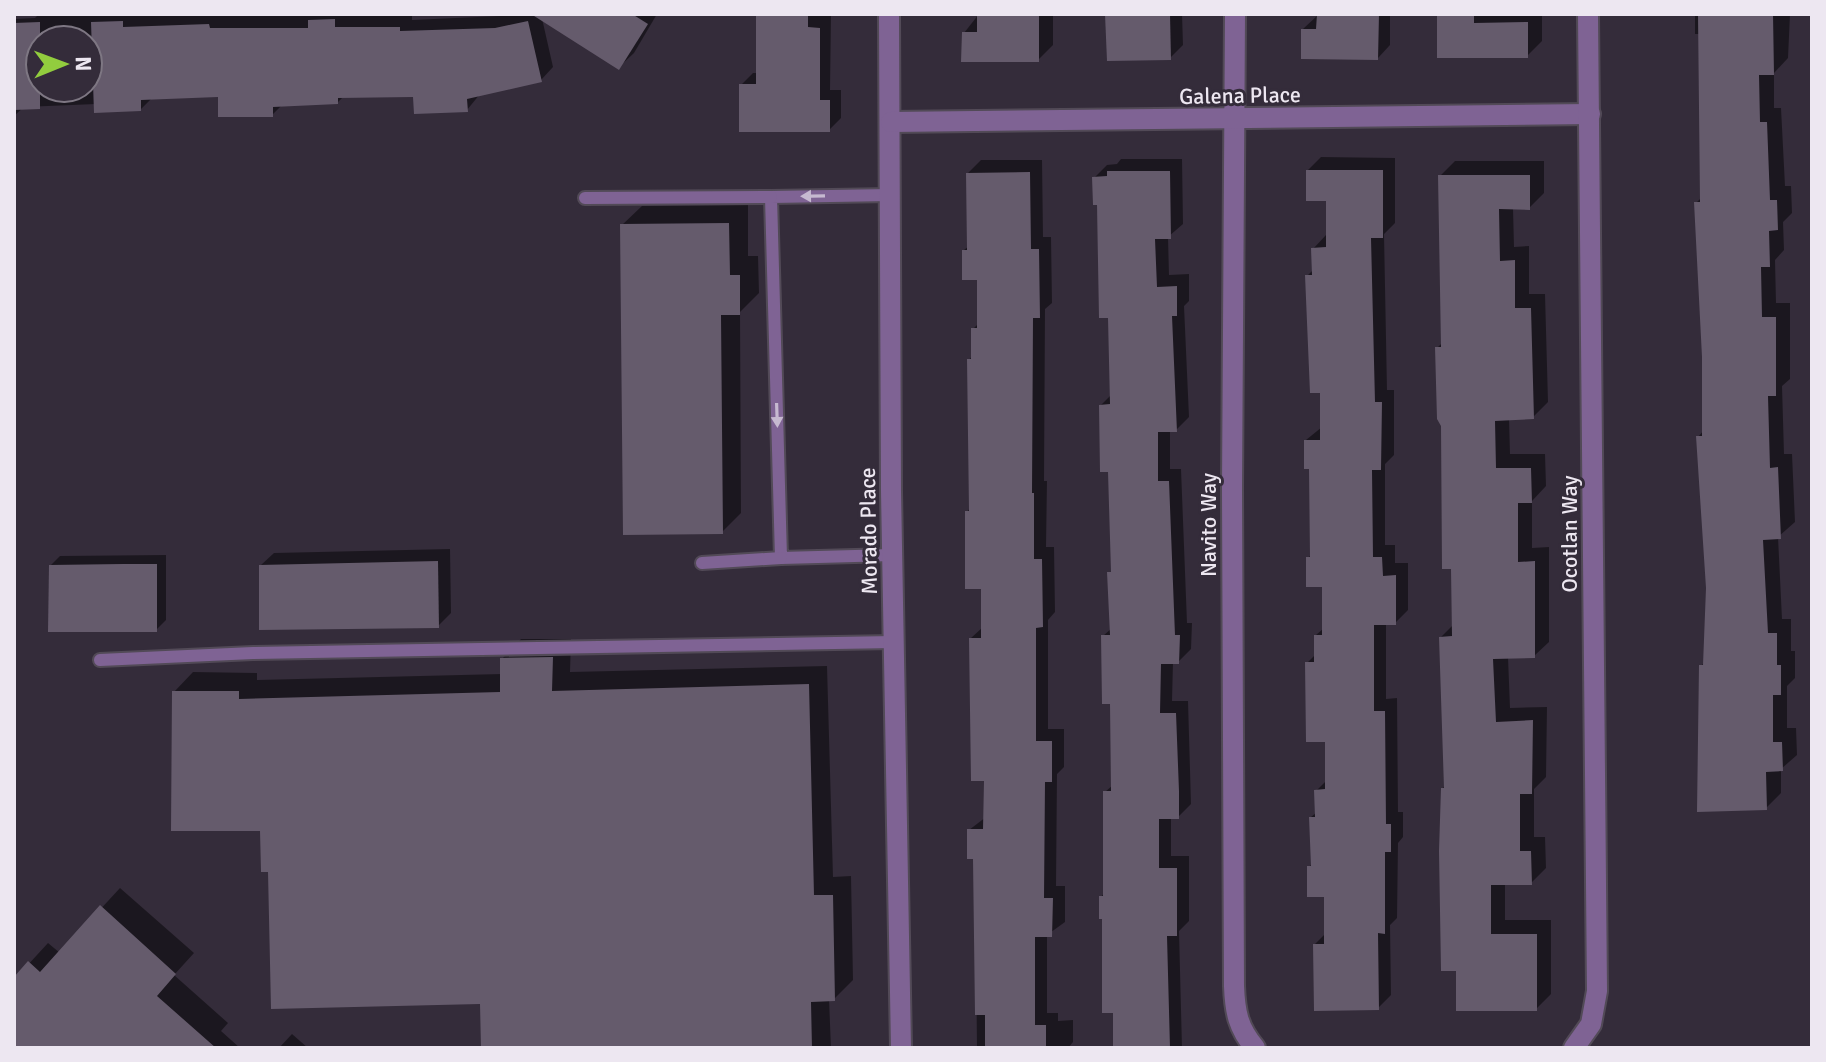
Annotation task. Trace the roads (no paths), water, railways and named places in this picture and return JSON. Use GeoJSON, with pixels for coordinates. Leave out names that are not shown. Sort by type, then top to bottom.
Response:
{"type":"FeatureCollection","features":[{"type":"Feature","properties":{"kind":"street","name":"Morado Place"},"geometry":{"type":"LineString","coordinates":[[889,14],[892,555],[901,1048]]}},
{"type":"Feature","properties":{"kind":"street","name":"Navito Way"},"geometry":{"type":"LineString","coordinates":[[1235,14],[1232,488],[1234,986],[1235,1015],[1249,1041]]}},
{"type":"Feature","properties":{"kind":"street","name":"Ocotlan Way"},"geometry":{"type":"LineString","coordinates":[[1574,1048],[1591,1024],[1597,991],[1588,14]]}},
{"type":"Feature","properties":{"kind":"street","name":"Galena Place"},"geometry":{"type":"LineString","coordinates":[[891,122],[1590,114]]}},
{"type":"Feature","properties":{"kind":"lane"},"geometry":{"type":"LineString","coordinates":[[585,198],[891,195]]}},
{"type":"Feature","properties":{"kind":"lane"},"geometry":{"type":"LineString","coordinates":[[771,197],[781,558]]}},
{"type":"Feature","properties":{"kind":"lane"},"geometry":{"type":"LineString","coordinates":[[702,563],[892,555]]}},
{"type":"Feature","properties":{"kind":"lane"},"geometry":{"type":"LineString","coordinates":[[100,660],[253,653],[894,642]]}}]}
